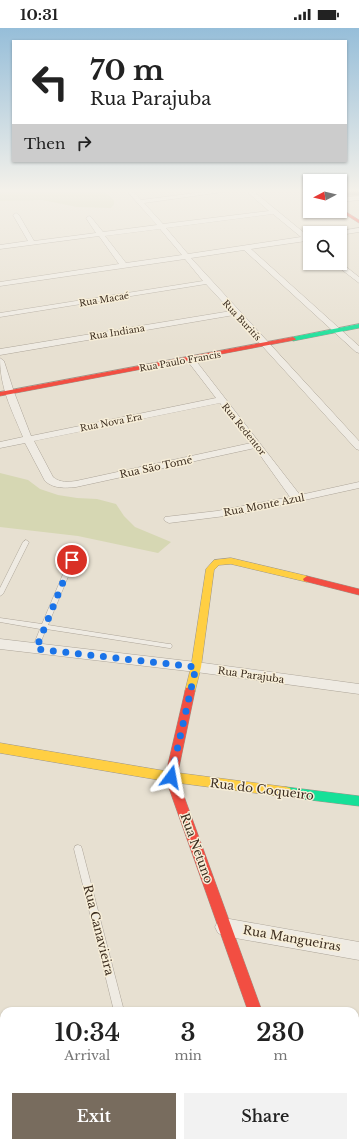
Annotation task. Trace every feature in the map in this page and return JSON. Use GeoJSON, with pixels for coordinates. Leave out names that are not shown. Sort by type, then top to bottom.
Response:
{"type":"FeatureCollection","features":[{"type":"Feature","properties":{"kind":"street"},"geometry":{"type":"LineString","coordinates":[[0,247],[39,242]]}},
{"type":"Feature","properties":{"kind":"street"},"geometry":{"type":"LineString","coordinates":[[106,242],[124,266]]}},
{"type":"Feature","properties":{"kind":"street","name":"Rua Buritís"},"geometry":{"type":"LineString","coordinates":[[175,242],[235,313],[359,447]]}},
{"type":"Feature","properties":{"kind":"street"},"geometry":{"type":"LineString","coordinates":[[0,284],[286,242]]}},
{"type":"Feature","properties":{"kind":"street"},"geometry":{"type":"LineString","coordinates":[[246,248],[339,330],[359,350]]}},
{"type":"Feature","properties":{"kind":"street"},"geometry":{"type":"LineString","coordinates":[[346,270],[359,280]]}},
{"type":"Feature","properties":{"kind":"street","name":"Rua Macaé"},"geometry":{"type":"LineString","coordinates":[[0,315],[208,282]]}},
{"type":"Feature","properties":{"kind":"street","name":"Rua Indiana"},"geometry":{"type":"LineString","coordinates":[[0,352],[235,313]]}},
{"type":"Feature","properties":{"kind":"street","name":"Rua Paulo Francis"},"geometry":{"type":"LineString","coordinates":[[5,393],[359,326]]}},
{"type":"Feature","properties":{"kind":"street","name":"Rua Redentor"},"geometry":{"type":"LineString","coordinates":[[190,359],[221,400],[258,444],[297,499]]}},
{"type":"Feature","properties":{"kind":"street"},"geometry":{"type":"LineString","coordinates":[[0,361],[5,393],[28,439]]}},
{"type":"Feature","properties":{"kind":"street","name":"Rua Nova Era"},"geometry":{"type":"LineString","coordinates":[[0,445],[221,400]]}},
{"type":"Feature","properties":{"kind":"street","name":"Rua São Tomé"},"geometry":{"type":"LineString","coordinates":[[28,439],[49,479],[54,483],[64,485],[76,484],[258,444]]}},
{"type":"Feature","properties":{"kind":"street","name":"Rua Monte Azul"},"geometry":{"type":"LineString","coordinates":[[169,519],[224,513],[297,499],[359,484]]}},
{"type":"Feature","properties":{"kind":"street"},"geometry":{"type":"LineString","coordinates":[[171,777],[196,667],[210,569],[212,565],[221,561],[237,562],[359,592]]}},
{"type":"Feature","properties":{"kind":"street","name":"Rua Parajuba"},"geometry":{"type":"LineString","coordinates":[[0,644],[196,667],[359,689]]}},
{"type":"Feature","properties":{"kind":"street","name":"Rua do Coqueiro"},"geometry":{"type":"LineString","coordinates":[[0,748],[171,777],[359,801]]}},
{"type":"Feature","properties":{"kind":"street","name":"Rua Netuno"},"geometry":{"type":"LineString","coordinates":[[171,777],[254,1007]]}},
{"type":"Feature","properties":{"kind":"street","name":"Rua Mangueiras"},"geometry":{"type":"LineString","coordinates":[[224,927],[359,951]]}},
{"type":"Feature","properties":{"kind":"lane"},"geometry":{"type":"LineString","coordinates":[[0,594],[26,542]]}},
{"type":"Feature","properties":{"kind":"lane"},"geometry":{"type":"LineString","coordinates":[[36,649],[72,560]]}},
{"type":"Feature","properties":{"kind":"lane"},"geometry":{"type":"LineString","coordinates":[[0,620],[168,646]]}},
{"type":"Feature","properties":{"kind":"lane","name":"Rua Canavieira"},"geometry":{"type":"LineString","coordinates":[[78,849],[118,1007]]}},
{"type":"Feature","properties":{"kind":"green space"},"geometry":{"type":"Polygon","coordinates":[[[0,473],[28,480],[40,489],[58,495],[97,499],[116,504],[124,516],[135,527],[171,542],[158,553],[78,536],[0,527],[0,473]]]}},
{"type":"Feature","properties":{"kind":"traffic: fast"},"geometry":{"type":"LineString","coordinates":[[293,339],[359,326]]}},
{"type":"Feature","properties":{"kind":"traffic: fast"},"geometry":{"type":"LineString","coordinates":[[286,792],[359,801]]}},
{"type":"Feature","properties":{"kind":"traffic: slow"},"geometry":{"type":"LineString","coordinates":[[190,691],[196,667],[210,569],[217,562],[231,561],[307,579]]}},
{"type":"Feature","properties":{"kind":"traffic: slow"},"geometry":{"type":"LineString","coordinates":[[0,748],[171,777],[286,792]]}},
{"type":"Feature","properties":{"kind":"traffic: jam"},"geometry":{"type":"LineString","coordinates":[[0,394],[293,339]]}},
{"type":"Feature","properties":{"kind":"traffic: jam"},"geometry":{"type":"LineString","coordinates":[[307,579],[359,592]]}},
{"type":"Feature","properties":{"kind":"traffic: jam"},"geometry":{"type":"LineString","coordinates":[[190,691],[171,777],[254,1007]]}},
{"type":"Feature","properties":{"kind":"route"},"geometry":{"type":"LineString","coordinates":[[72,560],[36,649],[196,667],[171,777]]}}]}
